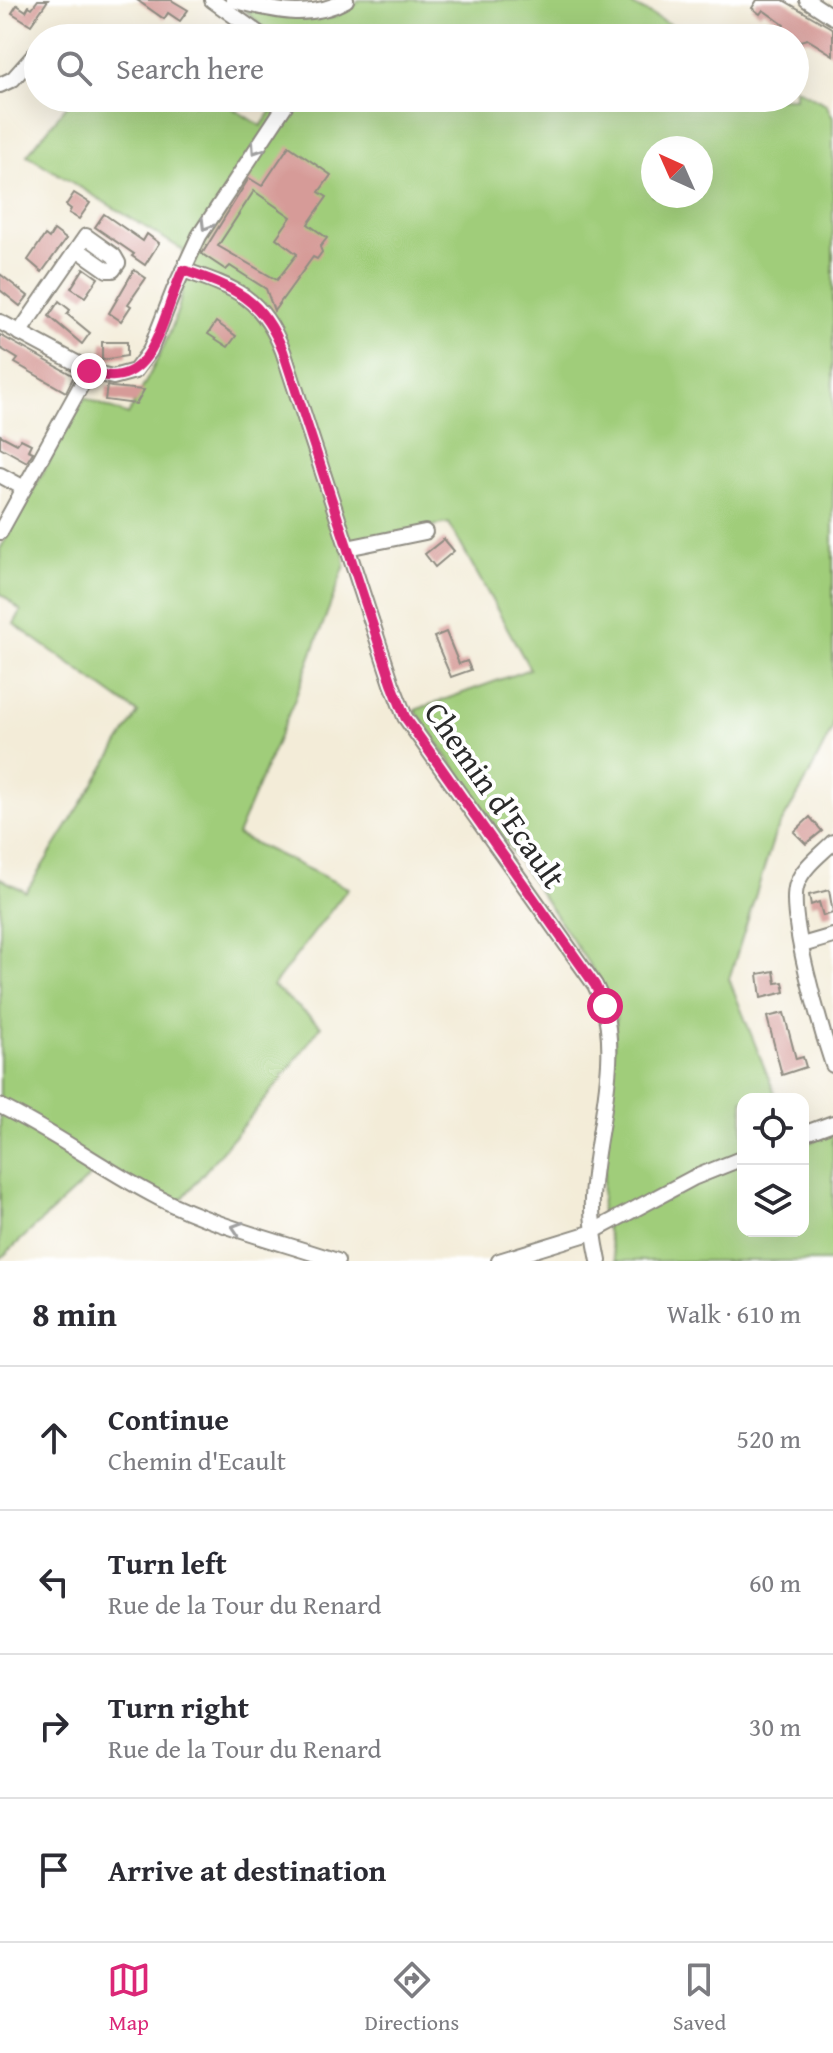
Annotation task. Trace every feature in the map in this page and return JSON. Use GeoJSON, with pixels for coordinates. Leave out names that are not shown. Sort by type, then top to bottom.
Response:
{"type":"FeatureCollection","features":[{"type":"Feature","properties":{"kind":"street"},"geometry":{"type":"LineString","coordinates":[[212,0],[245,24]]}},
{"type":"Feature","properties":{"kind":"street"},"geometry":{"type":"LineString","coordinates":[[237,1],[279,11],[305,13],[331,8],[346,0]]}},
{"type":"Feature","properties":{"kind":"street"},"geometry":{"type":"LineString","coordinates":[[807,0],[833,17]]}},
{"type":"Feature","properties":{"kind":"street"},"geometry":{"type":"LineString","coordinates":[[0,85],[13,79],[24,67]]}},
{"type":"Feature","properties":{"kind":"street"},"geometry":{"type":"LineString","coordinates":[[0,322],[89,371],[119,377],[130,374],[139,367],[153,346],[183,270],[204,229],[281,112]]}},
{"type":"Feature","properties":{"kind":"street"},"geometry":{"type":"LineString","coordinates":[[19,333],[77,249]]}},
{"type":"Feature","properties":{"kind":"street","name":"Chemin d'Ecault"},"geometry":{"type":"LineString","coordinates":[[183,270],[239,292],[256,304],[270,322],[283,351],[395,694],[412,729],[602,999],[608,1021],[609,1043],[592,1196],[599,1261]]}},
{"type":"Feature","properties":{"kind":"street"},"geometry":{"type":"LineString","coordinates":[[0,532],[89,371]]}},
{"type":"Feature","properties":{"kind":"street"},"geometry":{"type":"LineString","coordinates":[[0,475],[24,488]]}},
{"type":"Feature","properties":{"kind":"street"},"geometry":{"type":"LineString","coordinates":[[347,548],[425,532]]}},
{"type":"Feature","properties":{"kind":"street"},"geometry":{"type":"LineString","coordinates":[[832,1057],[794,908],[796,887],[803,873],[833,842]]}},
{"type":"Feature","properties":{"kind":"street"},"geometry":{"type":"LineString","coordinates":[[802,945],[833,936]]}},
{"type":"Feature","properties":{"kind":"street"},"geometry":{"type":"LineString","coordinates":[[0,1106],[178,1207],[337,1261]]}},
{"type":"Feature","properties":{"kind":"street"},"geometry":{"type":"LineString","coordinates":[[809,1132],[833,1123]]}},
{"type":"Feature","properties":{"kind":"street"},"geometry":{"type":"LineString","coordinates":[[499,1261],[595,1231],[693,1178],[737,1160]]}},
{"type":"Feature","properties":{"kind":"green space"},"geometry":{"type":"Polygon","coordinates":[[[359,0],[623,0],[670,24],[260,24],[244,10],[332,18],[359,0]]]}},
{"type":"Feature","properties":{"kind":"green space"},"geometry":{"type":"Polygon","coordinates":[[[809,95],[826,104],[833,118],[833,727],[775,834],[729,979],[775,1093],[737,1093],[737,1237],[809,1237],[809,1142],[833,1132],[833,1261],[616,1261],[601,1210],[616,1015],[597,976],[415,710],[530,669],[449,523],[358,540],[343,547],[345,565],[295,699],[237,835],[348,888],[273,986],[321,1026],[280,1081],[173,1210],[95,1172],[0,1259],[0,878],[26,892],[138,713],[14,624],[21,611],[0,593],[0,549],[85,398],[128,415],[169,336],[182,293],[184,272],[183,250],[27,155],[62,112],[238,112],[261,126],[271,112],[809,112],[809,95]]]}},
{"type":"Feature","properties":{"kind":"building"},"geometry":{"type":"Polygon","coordinates":[[[38,0],[48,0],[32,24],[12,13],[17,5],[26,11],[29,6],[32,8],[38,0]]]}},
{"type":"Feature","properties":{"kind":"building"},"geometry":{"type":"Polygon","coordinates":[[[137,0],[171,0],[188,10],[180,21],[168,13],[164,19],[137,0]]]}},
{"type":"Feature","properties":{"kind":"building"},"geometry":{"type":"Polygon","coordinates":[[[757,0],[783,0],[833,29],[833,55],[809,40],[809,24],[783,24],[763,10],[760,14],[752,8],[757,0]]]}},
{"type":"Feature","properties":{"kind":"building"},"geometry":{"type":"Polygon","coordinates":[[[289,146],[331,175],[319,192],[327,197],[308,224],[327,238],[320,247],[322,252],[317,259],[313,257],[274,311],[266,289],[230,266],[226,270],[202,254],[249,178],[262,186],[289,146]],[[254,191],[218,246],[277,280],[297,254],[276,238],[291,217],[254,191]]]}},
{"type":"Feature","properties":{"kind":"building"},"geometry":{"type":"Polygon","coordinates":[[[74,193],[90,203],[79,219],[69,213],[71,209],[66,205],[74,193]]]}},
{"type":"Feature","properties":{"kind":"building"},"geometry":{"type":"Polygon","coordinates":[[[104,214],[143,241],[147,234],[159,243],[145,265],[95,227],[104,214]]]}},
{"type":"Feature","properties":{"kind":"building"},"geometry":{"type":"Polygon","coordinates":[[[54,230],[66,239],[42,272],[28,260],[45,235],[49,238],[54,230]]]}},
{"type":"Feature","properties":{"kind":"building"},"geometry":{"type":"Polygon","coordinates":[[[84,268],[98,278],[85,297],[71,288],[84,268]]]}},
{"type":"Feature","properties":{"kind":"building"},"geometry":{"type":"Polygon","coordinates":[[[134,270],[146,278],[128,304],[131,306],[121,321],[109,313],[134,270]]]}},
{"type":"Feature","properties":{"kind":"building"},"geometry":{"type":"Polygon","coordinates":[[[0,274],[28,296],[20,306],[0,290],[0,274]]]}},
{"type":"Feature","properties":{"kind":"building"},"geometry":{"type":"Polygon","coordinates":[[[59,301],[70,310],[67,314],[90,333],[82,344],[49,316],[59,301]]]}},
{"type":"Feature","properties":{"kind":"building"},"geometry":{"type":"Polygon","coordinates":[[[216,322],[236,336],[228,347],[208,334],[216,322]]]}},
{"type":"Feature","properties":{"kind":"building"},"geometry":{"type":"Polygon","coordinates":[[[0,335],[74,376],[66,392],[15,363],[18,359],[0,348],[0,335]]]}},
{"type":"Feature","properties":{"kind":"building"},"geometry":{"type":"Polygon","coordinates":[[[102,342],[127,342],[127,356],[102,360],[102,342]]]}},
{"type":"Feature","properties":{"kind":"building"},"geometry":{"type":"Polygon","coordinates":[[[107,386],[144,390],[136,404],[105,400],[107,386]]]}},
{"type":"Feature","properties":{"kind":"building"},"geometry":{"type":"Polygon","coordinates":[[[0,435],[17,444],[21,439],[31,444],[28,450],[33,452],[27,462],[0,447],[0,435]]]}},
{"type":"Feature","properties":{"kind":"building"},"geometry":{"type":"Polygon","coordinates":[[[444,539],[454,551],[435,567],[425,554],[444,539]]]}},
{"type":"Feature","properties":{"kind":"building"},"geometry":{"type":"Polygon","coordinates":[[[446,632],[459,664],[467,661],[471,670],[451,677],[434,637],[446,632]]]}},
{"type":"Feature","properties":{"kind":"building"},"geometry":{"type":"Polygon","coordinates":[[[810,817],[822,831],[806,844],[794,832],[810,817]]]}},
{"type":"Feature","properties":{"kind":"building"},"geometry":{"type":"Polygon","coordinates":[[[829,890],[833,913],[823,916],[819,902],[811,905],[809,895],[829,890]]]}},
{"type":"Feature","properties":{"kind":"building"},"geometry":{"type":"Polygon","coordinates":[[[774,971],[776,983],[783,982],[785,992],[761,998],[758,974],[774,971]]]}},
{"type":"Feature","properties":{"kind":"building"},"geometry":{"type":"Polygon","coordinates":[[[784,1013],[796,1059],[803,1057],[806,1067],[782,1075],[767,1017],[784,1013]]]}},
{"type":"Feature","properties":{"kind":"route"},"geometry":{"type":"LineString","coordinates":[[89,371],[119,377],[139,367],[153,346],[183,270],[239,292],[261,309],[283,351],[405,717],[595,985],[605,1006]]}}]}
